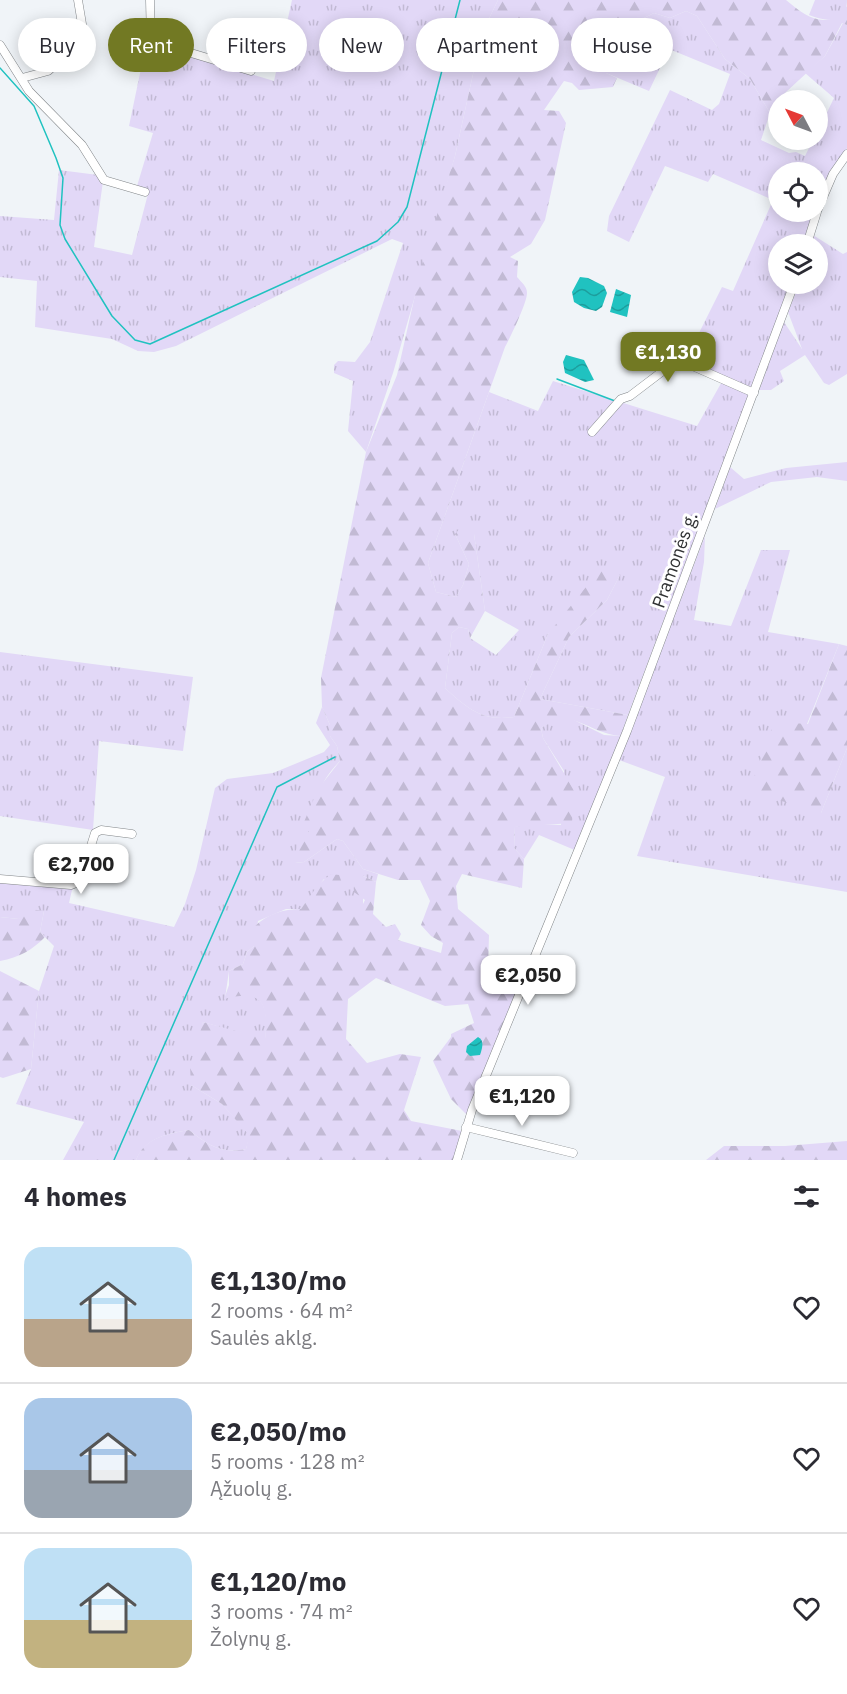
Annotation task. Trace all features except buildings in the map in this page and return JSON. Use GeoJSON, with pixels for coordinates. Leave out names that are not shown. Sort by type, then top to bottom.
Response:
{"type":"FeatureCollection","features":[{"type":"Feature","properties":{"kind":"street"},"geometry":{"type":"LineString","coordinates":[[22,78],[53,67],[81,42],[84,36],[78,0]]}},
{"type":"Feature","properties":{"kind":"street"},"geometry":{"type":"LineString","coordinates":[[150,0],[149,39],[206,57]]}},
{"type":"Feature","properties":{"kind":"street"},"geometry":{"type":"LineString","coordinates":[[0,45],[38,102],[82,145],[104,180],[145,192]]}},
{"type":"Feature","properties":{"kind":"street"},"geometry":{"type":"LineString","coordinates":[[828,184],[847,154]]}},
{"type":"Feature","properties":{"kind":"street","name":"Pramonės g."},"geometry":{"type":"LineString","coordinates":[[457,1160],[466,1126],[582,846],[790,294]]}},
{"type":"Feature","properties":{"kind":"street"},"geometry":{"type":"LineString","coordinates":[[592,432],[621,399],[630,396],[672,364],[681,361],[754,393]]}},
{"type":"Feature","properties":{"kind":"street"},"geometry":{"type":"LineString","coordinates":[[0,879],[69,886],[76,883],[83,871],[95,832],[101,830],[132,834]]}},
{"type":"Feature","properties":{"kind":"street"},"geometry":{"type":"LineString","coordinates":[[466,1126],[573,1153]]}},
{"type":"Feature","properties":{"kind":"green space"},"geometry":{"type":"Polygon","coordinates":[[[292,0],[498,0],[489,18],[416,18],[416,72],[473,72],[455,156],[393,373],[366,452],[348,431],[353,381],[334,373],[334,365],[338,361],[355,362],[370,342],[403,243],[392,239],[176,346],[154,352],[138,351],[112,339],[35,327],[37,281],[0,277],[0,216],[54,220],[59,170],[98,175],[103,181],[94,247],[132,255],[149,190],[137,186],[153,133],[129,126],[140,72],[194,72],[194,57],[206,61],[206,72],[244,72],[274,81],[276,72],[307,72],[307,18],[288,18],[292,0]]]}},
{"type":"Feature","properties":{"kind":"green space"},"geometry":{"type":"Polygon","coordinates":[[[498,0],[786,0],[801,12],[825,20],[840,14],[847,6],[847,25],[842,23],[825,56],[788,90],[768,90],[768,110],[750,79],[725,59],[697,16],[686,11],[670,18],[654,13],[644,18],[571,18],[571,72],[606,72],[617,78],[613,87],[579,90],[572,83],[564,81],[544,110],[559,111],[566,123],[545,220],[531,244],[510,257],[518,261],[517,277],[526,288],[526,298],[505,347],[428,563],[436,592],[456,597],[463,585],[469,564],[455,534],[463,525],[474,534],[485,611],[470,638],[468,629],[459,627],[452,633],[445,688],[476,712],[503,718],[514,717],[548,634],[599,571],[611,564],[620,575],[607,600],[569,637],[540,699],[628,715],[621,736],[571,720],[552,722],[541,728],[543,738],[574,790],[572,823],[515,827],[514,848],[524,859],[522,888],[462,874],[456,886],[458,909],[489,935],[488,969],[506,976],[518,986],[467,1115],[451,1099],[433,1061],[451,1034],[474,1023],[468,1004],[445,1006],[376,978],[348,999],[346,1039],[367,1063],[400,1054],[421,1057],[404,1110],[411,1121],[462,1131],[454,1160],[136,1160],[140,1152],[151,1141],[165,1135],[189,1130],[222,1149],[246,1149],[249,1135],[222,1104],[191,1085],[190,1066],[203,1022],[265,1039],[265,1017],[261,1002],[248,996],[224,999],[229,985],[229,971],[243,964],[247,952],[254,946],[251,931],[261,921],[280,912],[301,909],[318,885],[331,874],[339,875],[342,883],[339,903],[355,899],[363,904],[365,900],[354,892],[353,877],[363,876],[376,882],[373,914],[386,927],[395,924],[401,934],[398,940],[441,953],[443,943],[431,936],[421,925],[430,901],[420,880],[398,880],[363,869],[343,841],[337,839],[304,862],[295,863],[294,858],[298,846],[309,832],[304,822],[318,789],[340,761],[337,746],[330,736],[330,725],[322,707],[321,678],[366,452],[397,375],[422,264],[455,156],[473,72],[559,72],[559,18],[489,18],[498,0]]]}},
{"type":"Feature","properties":{"kind":"green space"},"geometry":{"type":"Polygon","coordinates":[[[815,0],[847,0],[846,8],[839,17],[822,19],[809,15],[815,0]]]}},
{"type":"Feature","properties":{"kind":"green space"},"geometry":{"type":"Polygon","coordinates":[[[686,11],[697,16],[725,59],[750,79],[768,110],[768,119],[761,140],[768,143],[768,150],[796,152],[805,156],[808,150],[828,150],[828,110],[834,98],[828,90],[825,90],[805,73],[825,56],[843,23],[847,25],[847,148],[828,180],[828,162],[768,162],[768,198],[713,174],[708,182],[665,166],[629,242],[607,231],[609,216],[670,90],[712,110],[719,104],[730,74],[673,51],[673,18],[670,18],[686,11]]]}},
{"type":"Feature","properties":{"kind":"green space"},"geometry":{"type":"Polygon","coordinates":[[[654,13],[670,18],[644,18],[654,13]]]}},
{"type":"Feature","properties":{"kind":"green space"},"geometry":{"type":"Polygon","coordinates":[[[606,72],[658,72],[649,91],[606,72]]]}},
{"type":"Feature","properties":{"kind":"green space"},"geometry":{"type":"Polygon","coordinates":[[[768,211],[768,222],[810,222],[806,234],[768,234],[768,294],[787,294],[628,715],[540,699],[569,637],[607,600],[620,575],[548,634],[514,717],[493,717],[476,712],[445,688],[452,633],[459,627],[468,629],[470,638],[496,655],[519,630],[485,611],[474,534],[455,534],[469,564],[463,585],[456,597],[436,592],[428,563],[489,392],[538,411],[553,381],[697,426],[724,378],[687,357],[722,287],[733,291],[768,211]]]}},
{"type":"Feature","properties":{"kind":"green space"},"geometry":{"type":"Polygon","coordinates":[[[828,244],[843,254],[847,252],[847,374],[829,385],[824,383],[805,355],[780,371],[784,381],[771,390],[759,390],[784,322],[802,349],[788,312],[795,294],[828,294],[828,244]]]}},
{"type":"Feature","properties":{"kind":"green space"},"geometry":{"type":"Polygon","coordinates":[[[847,462],[847,481],[817,477],[771,482],[715,509],[730,467],[744,479],[786,468],[847,462]]]}},
{"type":"Feature","properties":{"kind":"green space"},"geometry":{"type":"Polygon","coordinates":[[[705,536],[704,562],[694,620],[731,626],[761,550],[790,550],[768,632],[839,644],[807,724],[821,813],[847,748],[847,892],[637,856],[665,777],[619,760],[705,536]]]}},
{"type":"Feature","properties":{"kind":"green space"},"geometry":{"type":"Polygon","coordinates":[[[839,644],[847,646],[847,748],[821,813],[749,791],[774,722],[808,724],[839,644]]]}},
{"type":"Feature","properties":{"kind":"green space"},"geometry":{"type":"Polygon","coordinates":[[[0,652],[193,677],[183,751],[99,741],[93,830],[0,816],[0,652]]]}},
{"type":"Feature","properties":{"kind":"green space"},"geometry":{"type":"Polygon","coordinates":[[[322,707],[330,725],[330,736],[337,746],[340,761],[322,786],[310,829],[298,848],[295,863],[304,862],[337,839],[343,841],[363,869],[378,874],[376,882],[363,876],[363,904],[339,903],[324,879],[301,909],[286,909],[258,921],[254,946],[247,952],[243,964],[229,971],[225,998],[242,994],[259,999],[265,1011],[265,1040],[203,1022],[191,1085],[222,1104],[250,1135],[246,1149],[229,1150],[216,1147],[189,1130],[165,1135],[151,1141],[140,1152],[136,1160],[63,1160],[84,1122],[16,1104],[31,1069],[39,991],[54,946],[40,932],[44,911],[19,919],[0,917],[0,878],[75,887],[69,903],[174,927],[185,904],[196,870],[215,788],[227,779],[273,773],[324,752],[330,745],[316,723],[322,707]]]}},
{"type":"Feature","properties":{"kind":"green space"},"geometry":{"type":"Polygon","coordinates":[[[568,717],[604,735],[621,736],[577,851],[539,835],[524,859],[514,848],[515,827],[526,824],[561,825],[564,771],[543,738],[541,728],[552,720],[568,717]]]}},
{"type":"Feature","properties":{"kind":"green space"},"geometry":{"type":"Polygon","coordinates":[[[30,909],[44,911],[40,932],[45,937],[25,953],[0,961],[0,917],[19,919],[30,909]]]}},
{"type":"Feature","properties":{"kind":"green space"},"geometry":{"type":"Polygon","coordinates":[[[0,971],[39,991],[31,1069],[3,1078],[0,1077],[0,971]]]}},
{"type":"Feature","properties":{"kind":"green space"},"geometry":{"type":"Polygon","coordinates":[[[847,1141],[847,1160],[706,1160],[724,1146],[785,1146],[847,1141]]]}},
{"type":"Feature","properties":{"kind":"water"},"geometry":{"type":"Polygon","coordinates":[[[580,277],[588,278],[604,286],[607,293],[602,307],[596,311],[574,302],[572,292],[580,277]]]}},
{"type":"Feature","properties":{"kind":"water"},"geometry":{"type":"Polygon","coordinates":[[[616,289],[631,295],[627,317],[610,312],[616,289]]]}},
{"type":"Feature","properties":{"kind":"water"},"geometry":{"type":"Polygon","coordinates":[[[566,355],[584,360],[594,380],[585,382],[565,373],[563,362],[566,355]]]}},
{"type":"Feature","properties":{"kind":"water"},"geometry":{"type":"Polygon","coordinates":[[[478,1037],[482,1042],[480,1055],[470,1056],[466,1052],[467,1046],[478,1037]]]}},
{"type":"Feature","properties":{"kind":"waterway"},"geometry":{"type":"LineString","coordinates":[[0,68],[34,106],[56,158],[63,178],[60,225],[65,239],[112,316],[135,340],[150,344],[377,241],[398,222],[407,207],[460,0]]}},
{"type":"Feature","properties":{"kind":"waterway"},"geometry":{"type":"LineString","coordinates":[[557,379],[615,401]]}},
{"type":"Feature","properties":{"kind":"waterway"},"geometry":{"type":"LineString","coordinates":[[114,1160],[277,787],[335,757]]}}]}
